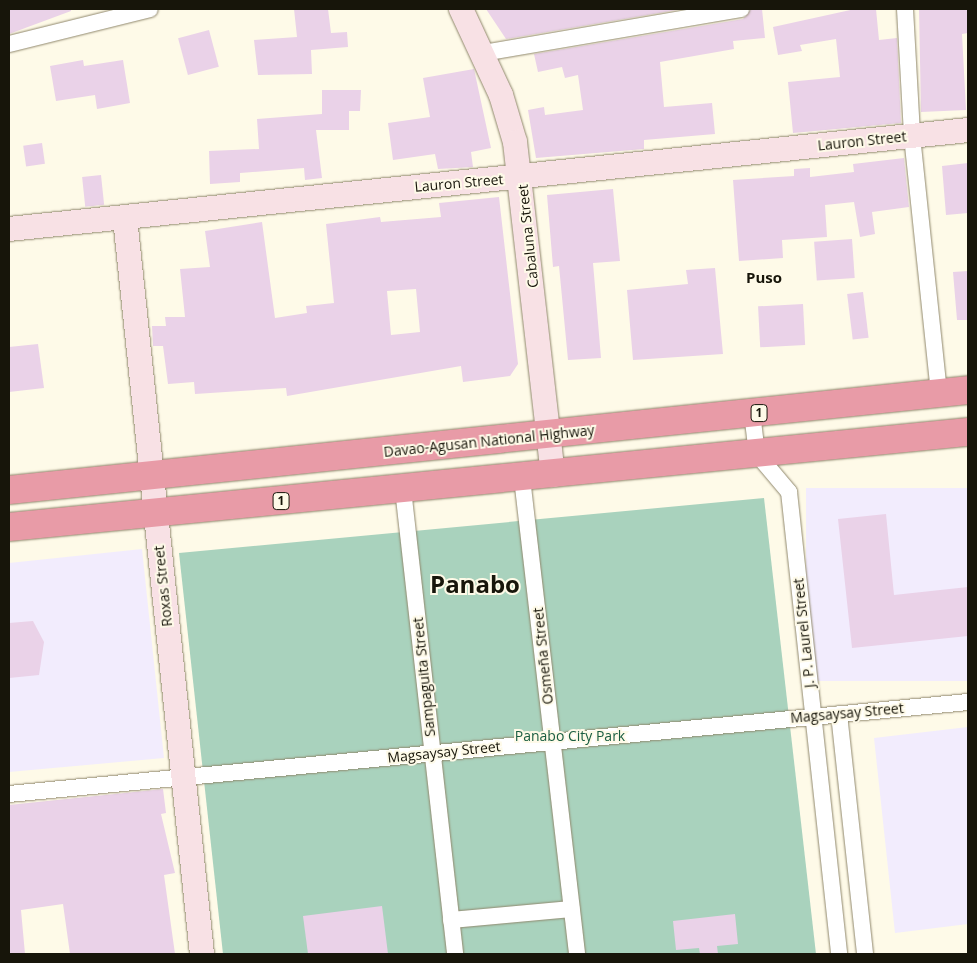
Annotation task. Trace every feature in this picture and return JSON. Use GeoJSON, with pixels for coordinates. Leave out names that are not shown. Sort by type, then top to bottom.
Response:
{"type":"FeatureCollection","features":[{"type":"Feature","properties":{"kind":"highway","name":"Davao-Agusan National Highway"},"geometry":{"type":"LineString","coordinates":[[9,490],[968,390]]}},
{"type":"Feature","properties":{"kind":"highway","name":"1"},"geometry":{"type":"LineString","coordinates":[[9,527],[553,475],[968,432]]}},
{"type":"Feature","properties":{"kind":"highway"},"geometry":{"type":"LineString","coordinates":[[399,450],[403,489]]}},
{"type":"Feature","properties":{"kind":"street"},"geometry":{"type":"LineString","coordinates":[[9,44],[150,9]]}},
{"type":"Feature","properties":{"kind":"street","name":"Cabaluna Street"},"geometry":{"type":"LineString","coordinates":[[461,9],[483,53],[504,104],[522,177],[553,475]]}},
{"type":"Feature","properties":{"kind":"street"},"geometry":{"type":"LineString","coordinates":[[483,53],[741,9]]}},
{"type":"Feature","properties":{"kind":"street"},"geometry":{"type":"LineString","coordinates":[[905,9],[912,136],[939,393]]}},
{"type":"Feature","properties":{"kind":"street","name":"Lauron Street"},"geometry":{"type":"LineString","coordinates":[[9,229],[968,130]]}},
{"type":"Feature","properties":{"kind":"street","name":"Roxas Street"},"geometry":{"type":"LineString","coordinates":[[125,218],[202,954]]}},
{"type":"Feature","properties":{"kind":"street"},"geometry":{"type":"LineString","coordinates":[[752,413],[757,454]]}},
{"type":"Feature","properties":{"kind":"street","name":"J. P. Laurel Street"},"geometry":{"type":"LineString","coordinates":[[757,454],[789,492],[839,954]]}},
{"type":"Feature","properties":{"kind":"street","name":"Osmeña Street"},"geometry":{"type":"LineString","coordinates":[[522,478],[577,954]]}},
{"type":"Feature","properties":{"kind":"street","name":"Sampaguita Street"},"geometry":{"type":"LineString","coordinates":[[403,489],[455,954]]}},
{"type":"Feature","properties":{"kind":"street","name":"Magsaysay Street"},"geometry":{"type":"LineString","coordinates":[[9,794],[968,702]]}},
{"type":"Feature","properties":{"kind":"street"},"geometry":{"type":"LineString","coordinates":[[839,714],[865,954]]}},
{"type":"Feature","properties":{"kind":"street"},"geometry":{"type":"LineString","coordinates":[[451,920],[571,908]]}},
{"type":"Feature","properties":{"kind":"shaded area"},"geometry":{"type":"Polygon","coordinates":[[[806,488],[968,488],[968,681],[806,681],[806,488]]]}},
{"type":"Feature","properties":{"kind":"shaded area"},"geometry":{"type":"Polygon","coordinates":[[[142,549],[164,758],[9,772],[9,563],[142,549]]]}},
{"type":"Feature","properties":{"kind":"shaded area"},"geometry":{"type":"Polygon","coordinates":[[[968,727],[968,924],[895,933],[874,738],[968,727]]]}},
{"type":"Feature","properties":{"kind":"green space","name":"Panabo City Park"},"geometry":{"type":"Polygon","coordinates":[[[764,498],[816,954],[223,954],[179,553],[764,498]]]}},
{"type":"Feature","properties":{"kind":"building"},"geometry":{"type":"Polygon","coordinates":[[[9,9],[71,9],[71,11],[9,34],[9,9]]]}},
{"type":"Feature","properties":{"kind":"building"},"geometry":{"type":"Polygon","coordinates":[[[294,9],[328,9],[331,33],[347,32],[348,47],[311,50],[312,74],[258,75],[254,40],[297,37],[294,9]]]}},
{"type":"Feature","properties":{"kind":"building"},"geometry":{"type":"Polygon","coordinates":[[[486,9],[683,9],[506,39],[486,9]]]}},
{"type":"Feature","properties":{"kind":"building"},"geometry":{"type":"Polygon","coordinates":[[[751,9],[762,9],[765,38],[733,41],[734,49],[660,62],[664,107],[712,103],[715,134],[644,140],[644,149],[536,158],[528,110],[544,107],[545,115],[583,110],[578,75],[565,78],[562,67],[538,72],[534,54],[743,19],[751,9]]]}},
{"type":"Feature","properties":{"kind":"building"},"geometry":{"type":"Polygon","coordinates":[[[855,9],[876,9],[879,40],[897,38],[901,123],[793,133],[788,82],[840,77],[836,39],[800,45],[802,51],[778,55],[773,27],[855,9]]]}},
{"type":"Feature","properties":{"kind":"building"},"geometry":{"type":"Polygon","coordinates":[[[919,9],[968,9],[968,33],[962,34],[966,110],[921,112],[919,9]]]}},
{"type":"Feature","properties":{"kind":"building"},"geometry":{"type":"Polygon","coordinates":[[[209,30],[219,67],[188,75],[178,38],[209,30]]]}},
{"type":"Feature","properties":{"kind":"building"},"geometry":{"type":"Polygon","coordinates":[[[83,60],[84,66],[123,60],[130,103],[97,109],[95,95],[56,101],[50,66],[83,60]]]}},
{"type":"Feature","properties":{"kind":"building"},"geometry":{"type":"Polygon","coordinates":[[[474,69],[491,148],[471,152],[473,167],[438,169],[435,154],[393,160],[388,123],[430,117],[423,78],[474,69]]]}},
{"type":"Feature","properties":{"kind":"building"},"geometry":{"type":"Polygon","coordinates":[[[322,90],[361,90],[360,111],[349,111],[349,130],[316,130],[322,178],[305,180],[304,168],[240,173],[240,182],[210,184],[209,151],[259,149],[257,119],[322,114],[322,90]]]}},
{"type":"Feature","properties":{"kind":"building"},"geometry":{"type":"Polygon","coordinates":[[[42,143],[45,164],[26,166],[23,146],[42,143]]]}},
{"type":"Feature","properties":{"kind":"building"},"geometry":{"type":"Polygon","coordinates":[[[904,158],[909,207],[872,212],[875,234],[860,237],[854,202],[825,205],[827,237],[782,240],[783,258],[739,261],[733,180],[794,176],[794,169],[810,168],[810,177],[854,172],[853,164],[904,158]]]}},
{"type":"Feature","properties":{"kind":"building"},"geometry":{"type":"Polygon","coordinates":[[[968,163],[968,213],[946,215],[942,166],[968,163]]]}},
{"type":"Feature","properties":{"kind":"building"},"geometry":{"type":"Polygon","coordinates":[[[101,175],[104,205],[85,207],[82,177],[101,175]]]}},
{"type":"Feature","properties":{"kind":"building"},"geometry":{"type":"Polygon","coordinates":[[[613,189],[620,261],[593,263],[601,358],[568,360],[559,266],[553,267],[547,195],[613,189]]]}},
{"type":"Feature","properties":{"kind":"building"},"geometry":{"type":"Polygon","coordinates":[[[499,197],[518,364],[510,376],[463,382],[461,366],[287,396],[286,388],[195,394],[194,382],[168,384],[163,346],[153,346],[152,326],[166,326],[165,317],[185,317],[180,269],[210,267],[205,231],[262,222],[275,318],[307,313],[306,306],[334,303],[326,224],[380,217],[381,222],[441,217],[439,203],[499,197]],[[416,289],[387,291],[391,335],[420,332],[416,289]]]}},
{"type":"Feature","properties":{"kind":"building"},"geometry":{"type":"Polygon","coordinates":[[[852,239],[855,278],[817,281],[814,242],[852,239]]]}},
{"type":"Feature","properties":{"kind":"building"},"geometry":{"type":"Polygon","coordinates":[[[715,268],[723,354],[633,360],[627,290],[688,284],[686,270],[715,268]]]}},
{"type":"Feature","properties":{"kind":"building"},"geometry":{"type":"Polygon","coordinates":[[[968,271],[968,320],[957,320],[953,272],[968,271]]]}},
{"type":"Feature","properties":{"kind":"building"},"geometry":{"type":"Polygon","coordinates":[[[863,292],[869,338],[853,340],[847,294],[863,292]]]}},
{"type":"Feature","properties":{"kind":"building"},"geometry":{"type":"Polygon","coordinates":[[[803,304],[805,345],[760,347],[758,306],[803,304]]]}},
{"type":"Feature","properties":{"kind":"building"},"geometry":{"type":"Polygon","coordinates":[[[38,344],[44,388],[9,392],[9,347],[38,344]]]}},
{"type":"Feature","properties":{"kind":"building"},"geometry":{"type":"Polygon","coordinates":[[[886,514],[894,595],[968,587],[968,636],[852,648],[838,519],[886,514]]]}},
{"type":"Feature","properties":{"kind":"building"},"geometry":{"type":"Polygon","coordinates":[[[33,621],[44,642],[39,675],[9,678],[9,623],[33,621]]]}},
{"type":"Feature","properties":{"kind":"building"},"geometry":{"type":"Polygon","coordinates":[[[163,789],[166,813],[161,814],[175,873],[164,875],[175,954],[70,954],[63,904],[21,910],[25,954],[9,954],[9,805],[163,789]]]}},
{"type":"Feature","properties":{"kind":"building"},"geometry":{"type":"Polygon","coordinates":[[[382,906],[388,954],[308,954],[303,916],[382,906]]]}},
{"type":"Feature","properties":{"kind":"building"},"geometry":{"type":"Polygon","coordinates":[[[735,914],[738,944],[717,946],[718,954],[700,954],[699,948],[676,950],[673,921],[735,914]]]}},
{"type":"Feature","properties":{"kind":"district","name":"Puso"},"geometry":{"type":"Point","coordinates":[764,278]}},
{"type":"Feature","properties":{"kind":"district","name":"Panabo"},"geometry":{"type":"Point","coordinates":[475,584]}}]}
